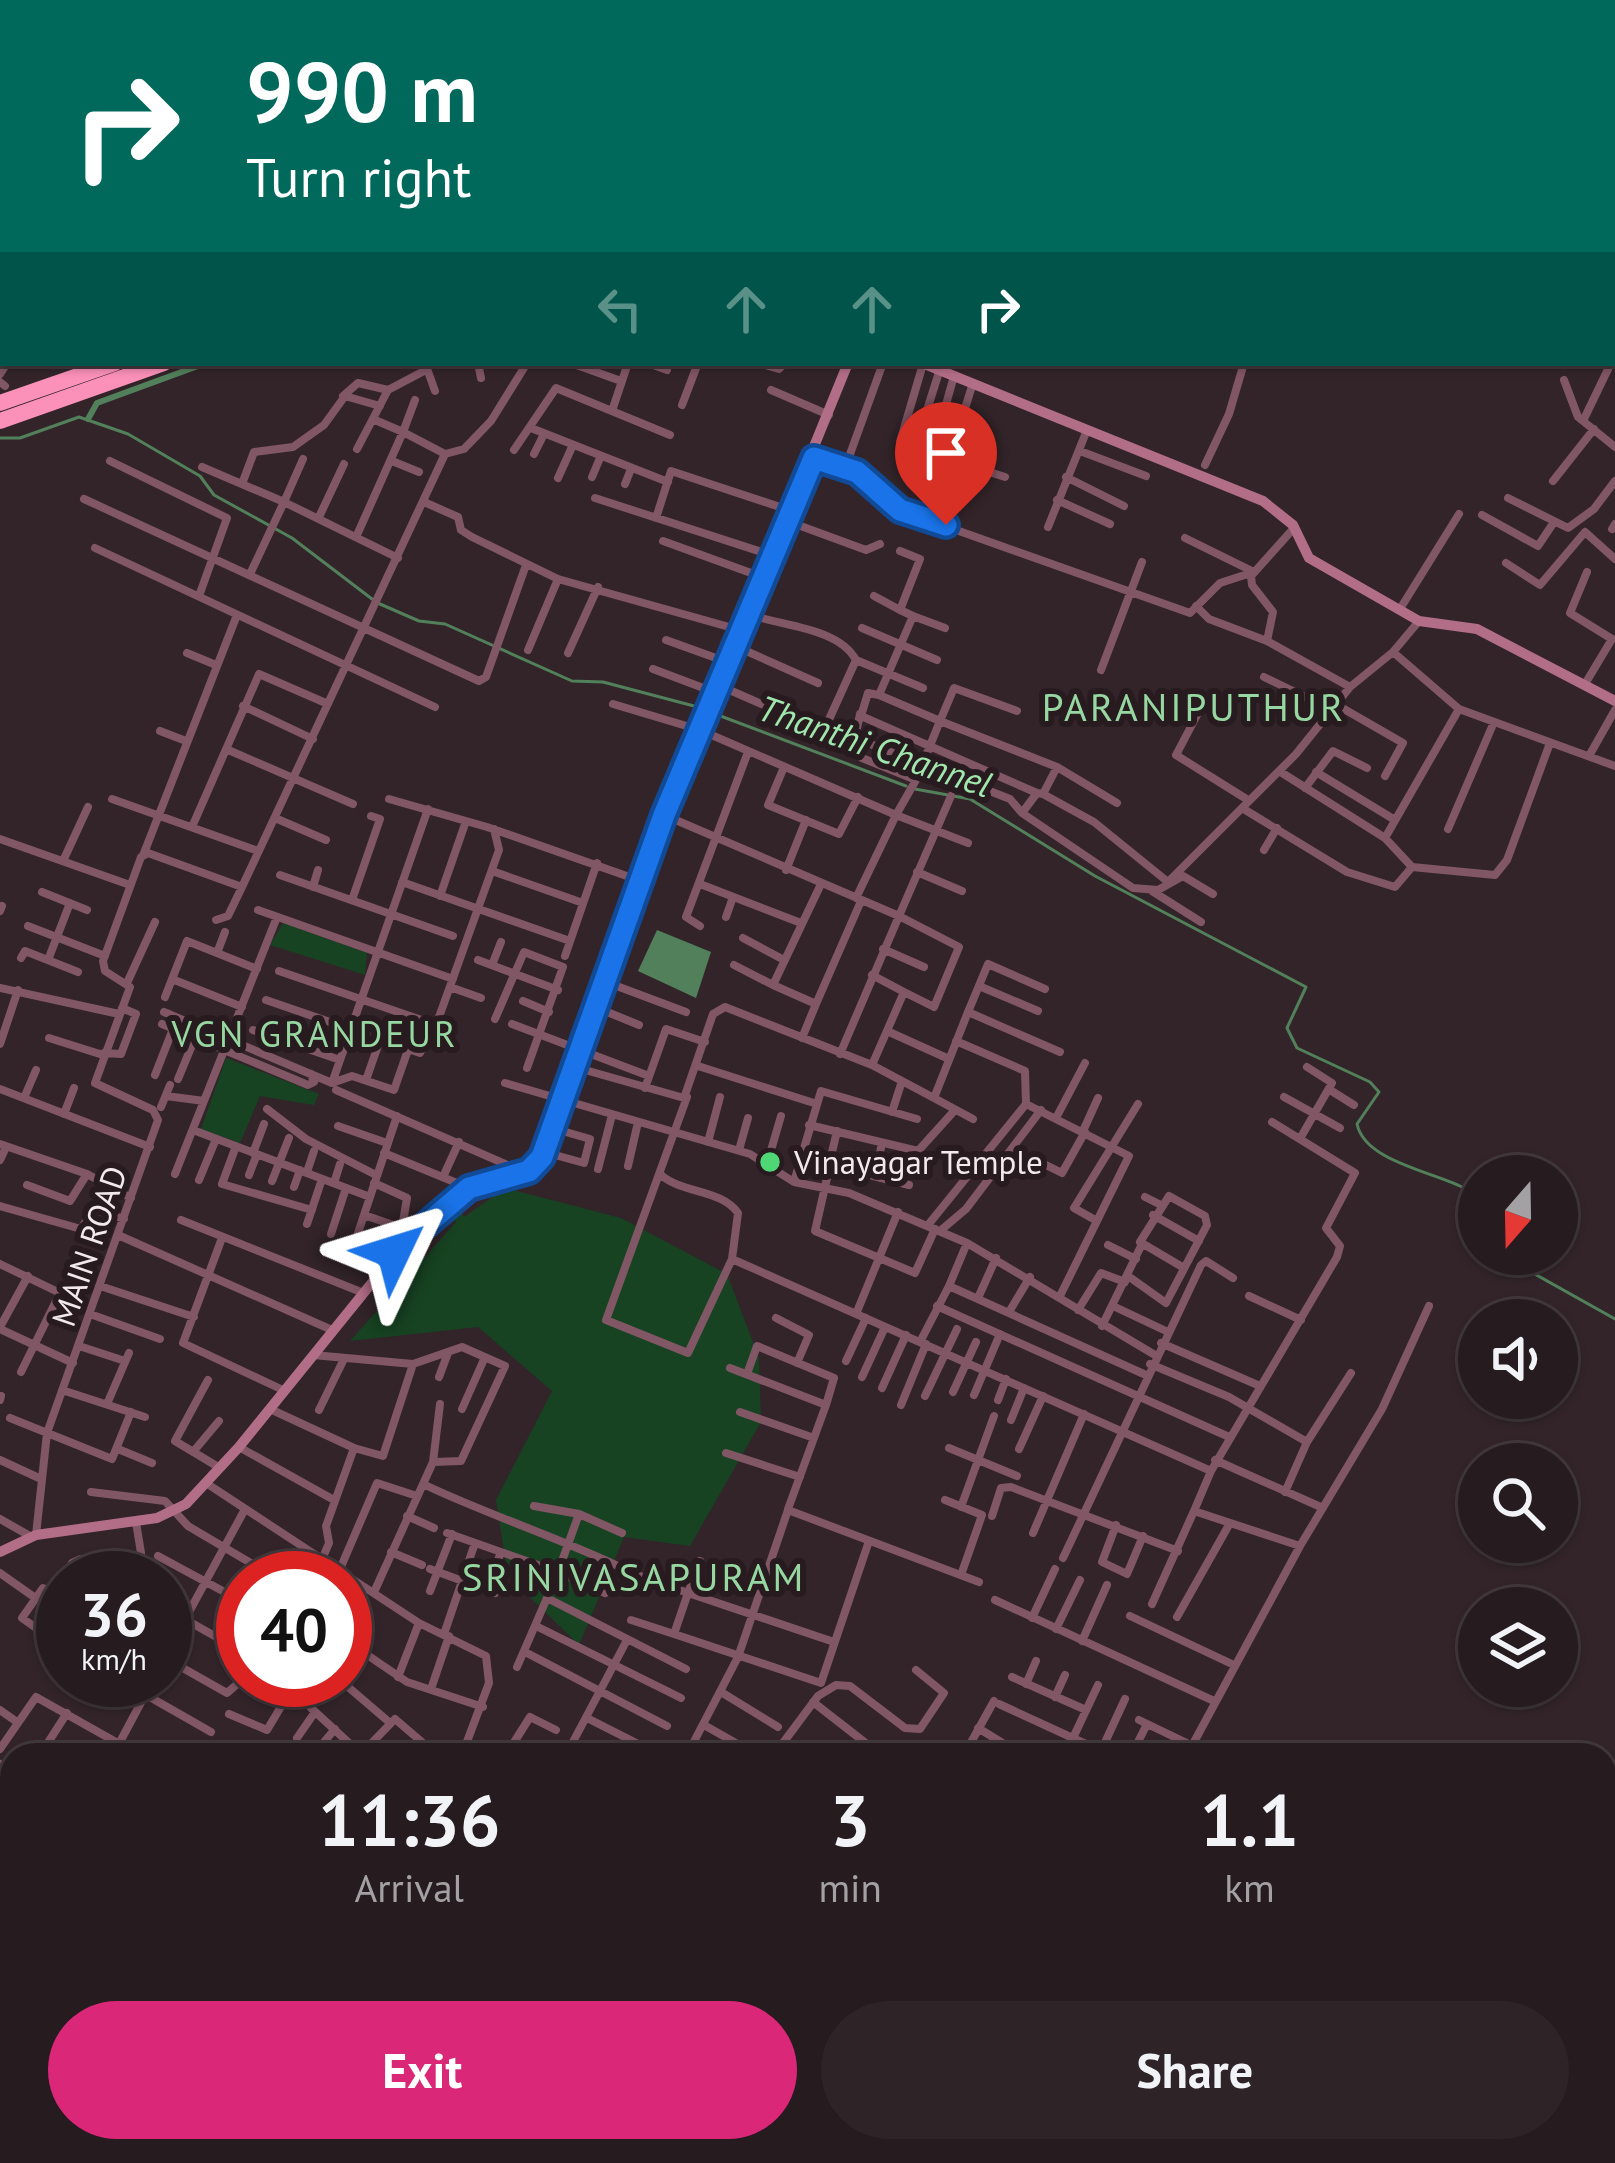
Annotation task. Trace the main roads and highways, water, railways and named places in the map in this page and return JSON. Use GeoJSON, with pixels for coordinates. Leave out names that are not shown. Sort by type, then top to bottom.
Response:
{"type":"FeatureCollection","features":[{"type":"Feature","properties":{"kind":"highway"},"geometry":{"type":"LineString","coordinates":[[1,386],[100,366]]}},
{"type":"Feature","properties":{"kind":"highway"},"geometry":{"type":"LineString","coordinates":[[0,421],[156,366]]}},
{"type":"Feature","properties":{"kind":"waterway"},"geometry":{"type":"LineString","coordinates":[[88,419],[97,403],[198,366]]}},
{"type":"Feature","properties":{"kind":"waterway","name":"Thanthi Channel"},"geometry":{"type":"LineString","coordinates":[[0,438],[20,438],[79,417],[128,434],[200,476],[214,495],[292,538],[372,599]]}},
{"type":"Feature","properties":{"kind":"waterway","name":"Thanthi Channel"},"geometry":{"type":"LineString","coordinates":[[380,604],[419,621],[445,624],[572,681],[603,682],[694,706],[906,786]]}},
{"type":"Feature","properties":{"kind":"waterway","name":"Thanthi Channel"},"geometry":{"type":"LineString","coordinates":[[915,789],[970,799],[1095,876],[1306,987],[1287,1028],[1297,1048],[1370,1082],[1379,1092],[1357,1124],[1363,1137],[1387,1157],[1458,1186]]}},
{"type":"Feature","properties":{"kind":"waterway","name":"Thanthi Channel"},"geometry":{"type":"LineString","coordinates":[[1536,1275],[1615,1319]]}},
{"type":"Feature","properties":{"kind":"place","name":"Vinayagar Temple"},"geometry":{"type":"Point","coordinates":[770,1162]}},
{"type":"Feature","properties":{"kind":"district","name":"PARANIPUTHUR"},"geometry":{"type":"Point","coordinates":[1194,707]}},
{"type":"Feature","properties":{"kind":"district","name":"VGN GRANDEUR"},"geometry":{"type":"Point","coordinates":[315,1034]}},
{"type":"Feature","properties":{"kind":"district","name":"SRINIVASAPURAM"},"geometry":{"type":"Point","coordinates":[634,1577]}}]}
